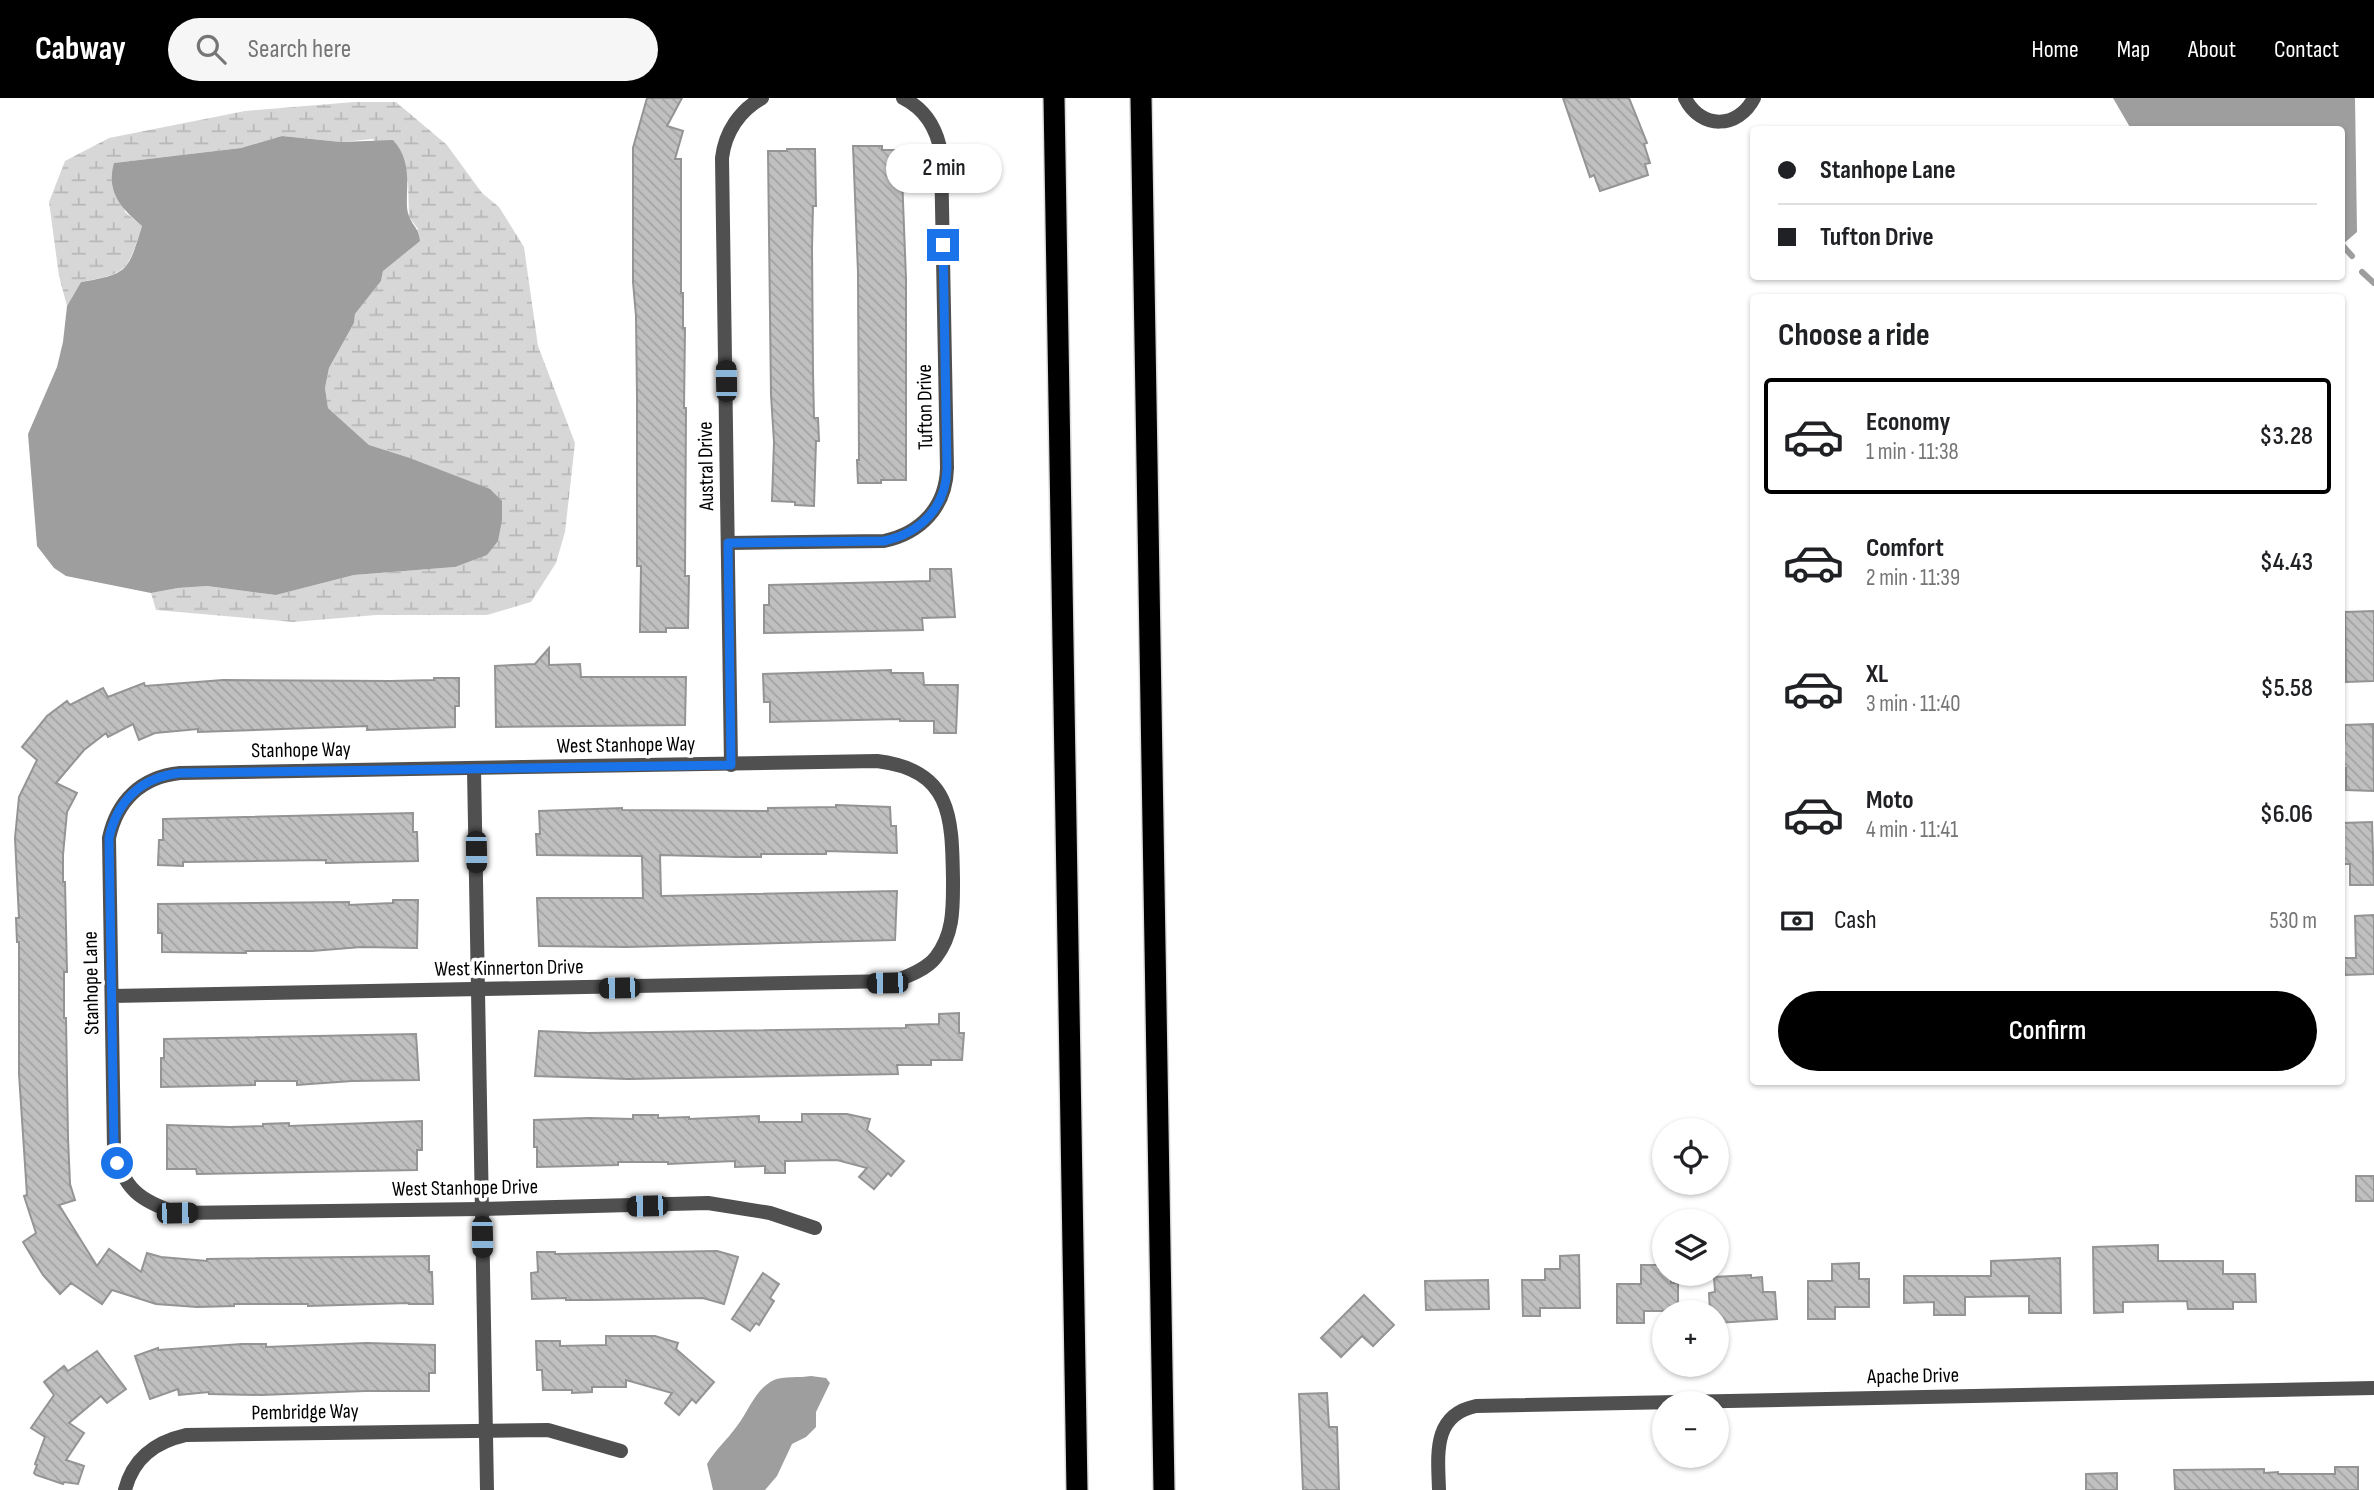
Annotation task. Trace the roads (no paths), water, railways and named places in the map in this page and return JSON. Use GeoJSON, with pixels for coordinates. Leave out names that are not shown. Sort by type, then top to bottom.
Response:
{"type":"FeatureCollection","features":[{"type":"Feature","properties":{"kind":"highway"},"geometry":{"type":"LineString","coordinates":[[1055,98],[1077,1490]]}},
{"type":"Feature","properties":{"kind":"highway"},"geometry":{"type":"LineString","coordinates":[[1141,98],[1164,1490]]}},
{"type":"Feature","properties":{"kind":"street","name":"Austral Drive"},"geometry":{"type":"LineString","coordinates":[[731,765],[722,158],[727,137],[737,118],[762,98]]}},
{"type":"Feature","properties":{"kind":"street","name":"Tufton Drive"},"geometry":{"type":"LineString","coordinates":[[728,543],[884,541],[898,538],[922,524],[943,496],[947,468],[942,153],[939,139],[929,120],[903,98]]}},
{"type":"Feature","properties":{"kind":"street"},"geometry":{"type":"LineString","coordinates":[[1685,98],[1699,117],[1714,121],[1739,116],[1754,98]]}},
{"type":"Feature","properties":{"kind":"street","name":"West Stanhope Way"},"geometry":{"type":"LineString","coordinates":[[474,769],[877,761],[891,763],[918,773],[933,787],[947,807],[952,828],[953,872]]}},
{"type":"Feature","properties":{"kind":"street"},"geometry":{"type":"LineString","coordinates":[[474,769],[488,1490]]}},
{"type":"Feature","properties":{"kind":"street","name":"Stanhope Way"},"geometry":{"type":"LineString","coordinates":[[133,792],[153,779],[180,773],[474,769]]}},
{"type":"Feature","properties":{"kind":"street","name":"Stanhope Lane"},"geometry":{"type":"LineString","coordinates":[[125,1178],[117,1163],[114,1148],[109,838],[115,816],[133,792]]}},
{"type":"Feature","properties":{"kind":"street","name":"West Kinnerton Drive"},"geometry":{"type":"LineString","coordinates":[[112,996],[895,981],[914,974],[930,963],[943,947],[950,932],[952,917],[953,872]]}},
{"type":"Feature","properties":{"kind":"street","name":"West Stanhope Drive"},"geometry":{"type":"LineString","coordinates":[[125,1178],[136,1194],[156,1207],[177,1213],[708,1203],[770,1213],[815,1228]]}},
{"type":"Feature","properties":{"kind":"street","name":"Apache Drive"},"geometry":{"type":"LineString","coordinates":[[1439,1490],[1440,1442],[1444,1427],[1454,1415],[1476,1406],[2374,1388]]}},
{"type":"Feature","properties":{"kind":"street","name":"Pembridge Way"},"geometry":{"type":"LineString","coordinates":[[125,1490],[135,1466],[149,1450],[160,1442],[186,1435],[548,1430],[621,1451]]}},
{"type":"Feature","properties":{"kind":"waterway"},"geometry":{"type":"LineString","coordinates":[[2345,248],[2352,256]]}},
{"type":"Feature","properties":{"kind":"waterway"},"geometry":{"type":"LineString","coordinates":[[2362,272],[2374,283]]}}]}
